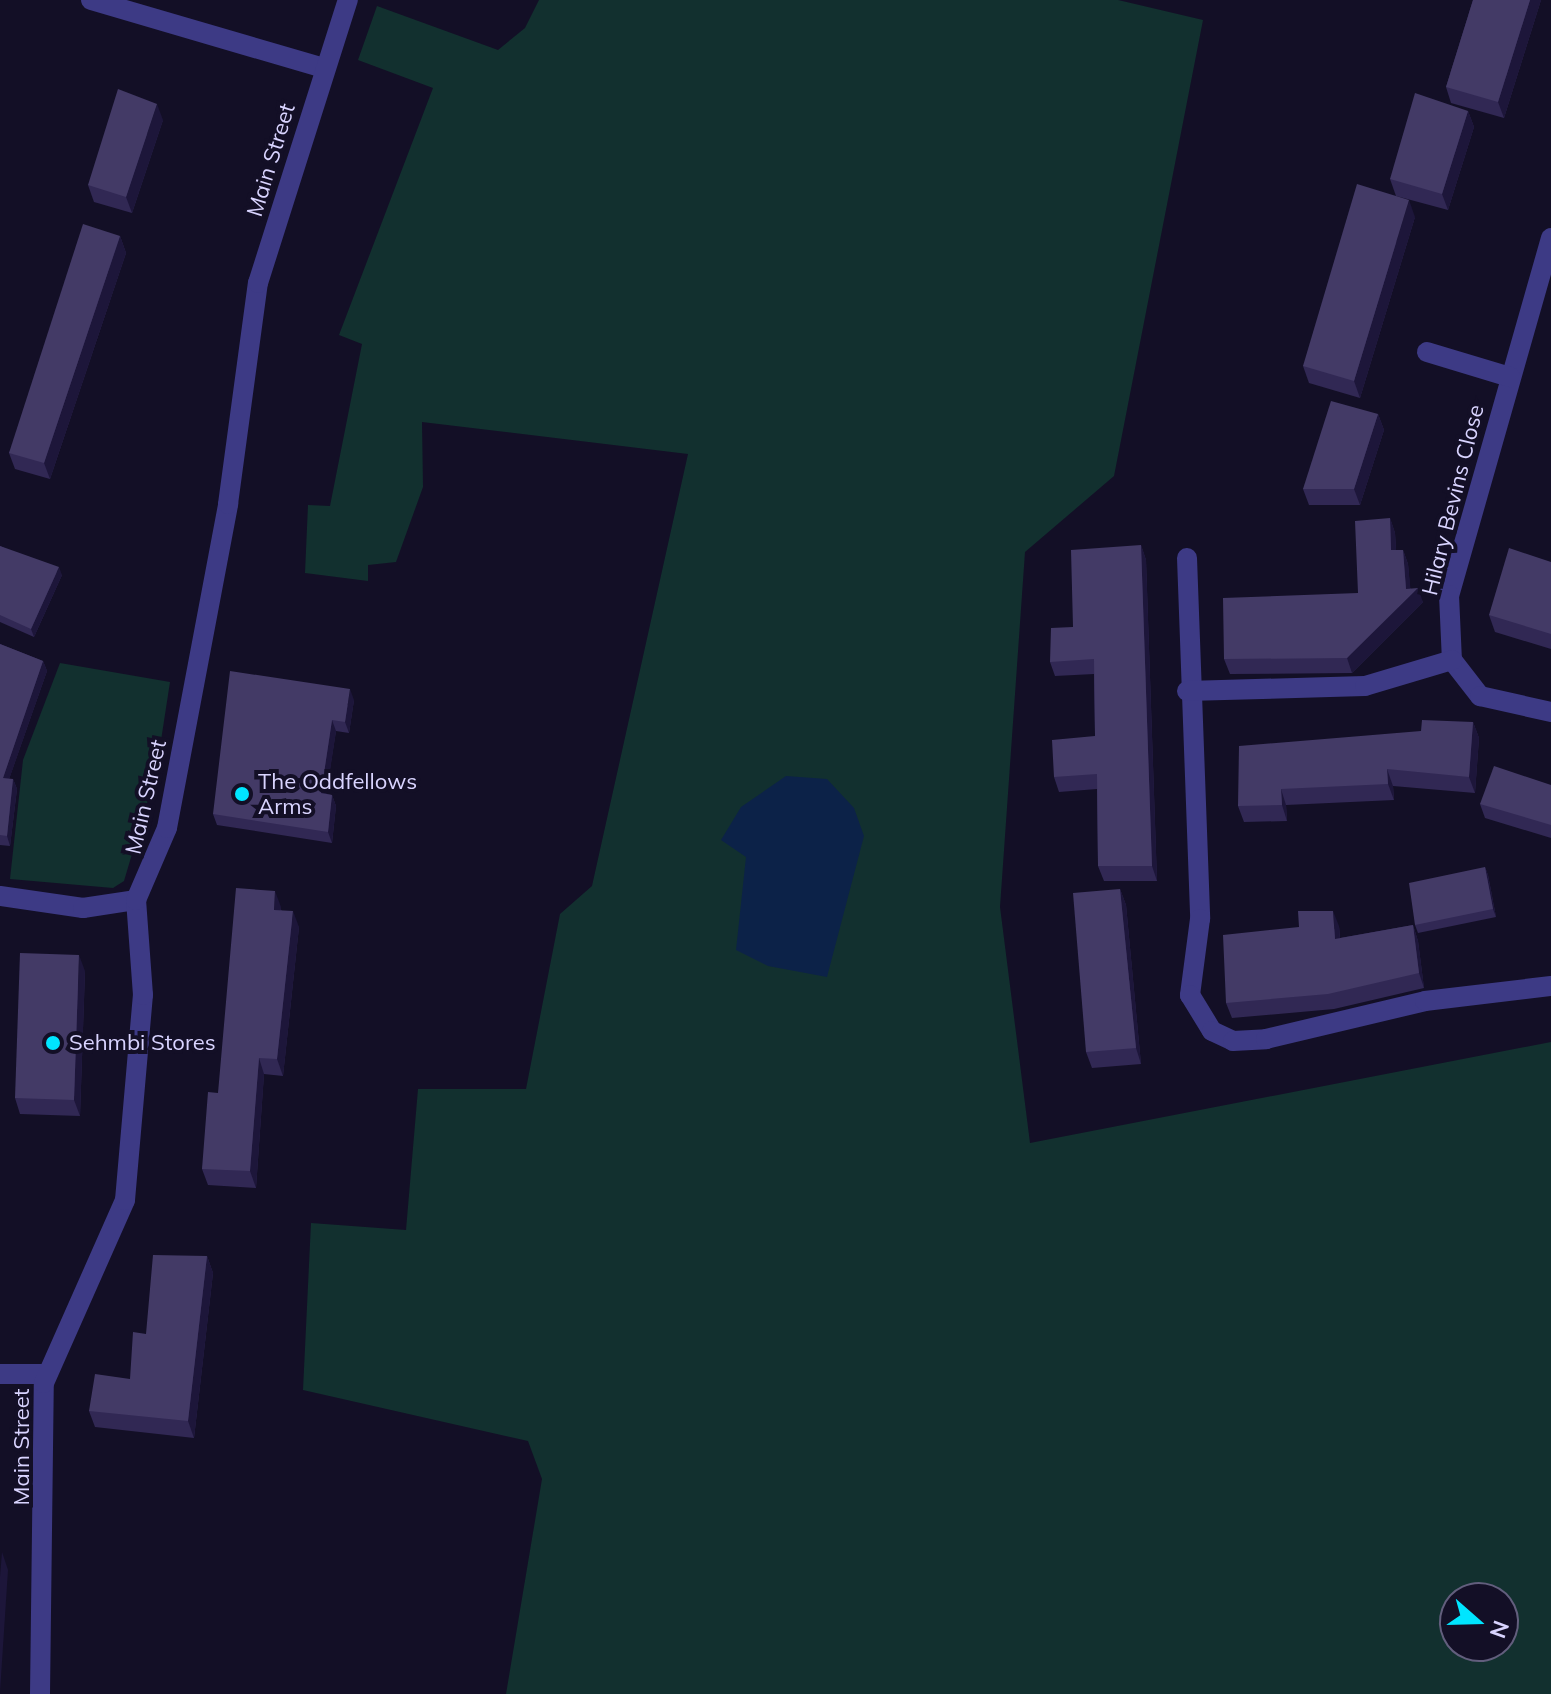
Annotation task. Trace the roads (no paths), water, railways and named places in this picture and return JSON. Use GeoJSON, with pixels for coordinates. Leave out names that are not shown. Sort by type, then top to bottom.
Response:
{"type":"FeatureCollection","features":[{"type":"Feature","properties":{"kind":"street"},"geometry":{"type":"LineString","coordinates":[[91,0],[324,68]]}},
{"type":"Feature","properties":{"kind":"street","name":"Main Street"},"geometry":{"type":"LineString","coordinates":[[40,1694],[46,1374],[116,1232],[128,1184],[143,995],[136,900],[167,828],[228,504],[258,283],[348,0]]}},
{"type":"Feature","properties":{"kind":"street","name":"Hilary Bevins Close"},"geometry":{"type":"LineString","coordinates":[[1452,660],[1449,595],[1551,238]]}},
{"type":"Feature","properties":{"kind":"street"},"geometry":{"type":"LineString","coordinates":[[1427,352],[1510,377]]}},
{"type":"Feature","properties":{"kind":"street"},"geometry":{"type":"LineString","coordinates":[[1187,558],[1187,691],[1200,919],[1190,995],[1212,1031],[1233,1041],[1266,1039],[1425,1001],[1551,986]]}},
{"type":"Feature","properties":{"kind":"street"},"geometry":{"type":"LineString","coordinates":[[1187,691],[1365,686],[1452,660],[1480,696],[1551,712]]}},
{"type":"Feature","properties":{"kind":"street"},"geometry":{"type":"LineString","coordinates":[[0,896],[83,908],[136,900]]}},
{"type":"Feature","properties":{"kind":"street"},"geometry":{"type":"LineString","coordinates":[[0,1374],[46,1374]]}},
{"type":"Feature","properties":{"kind":"water"},"geometry":{"type":"Polygon","coordinates":[[[786,776],[827,779],[854,808],[864,836],[827,977],[768,966],[736,950],[746,857],[721,840],[741,807],[786,776]]]}},
{"type":"Feature","properties":{"kind":"place","name":"The Oddfellows Arms"},"geometry":{"type":"Point","coordinates":[242,794]}},
{"type":"Feature","properties":{"kind":"place","name":"Sehmbi Stores"},"geometry":{"type":"Point","coordinates":[53,1043]}}]}
